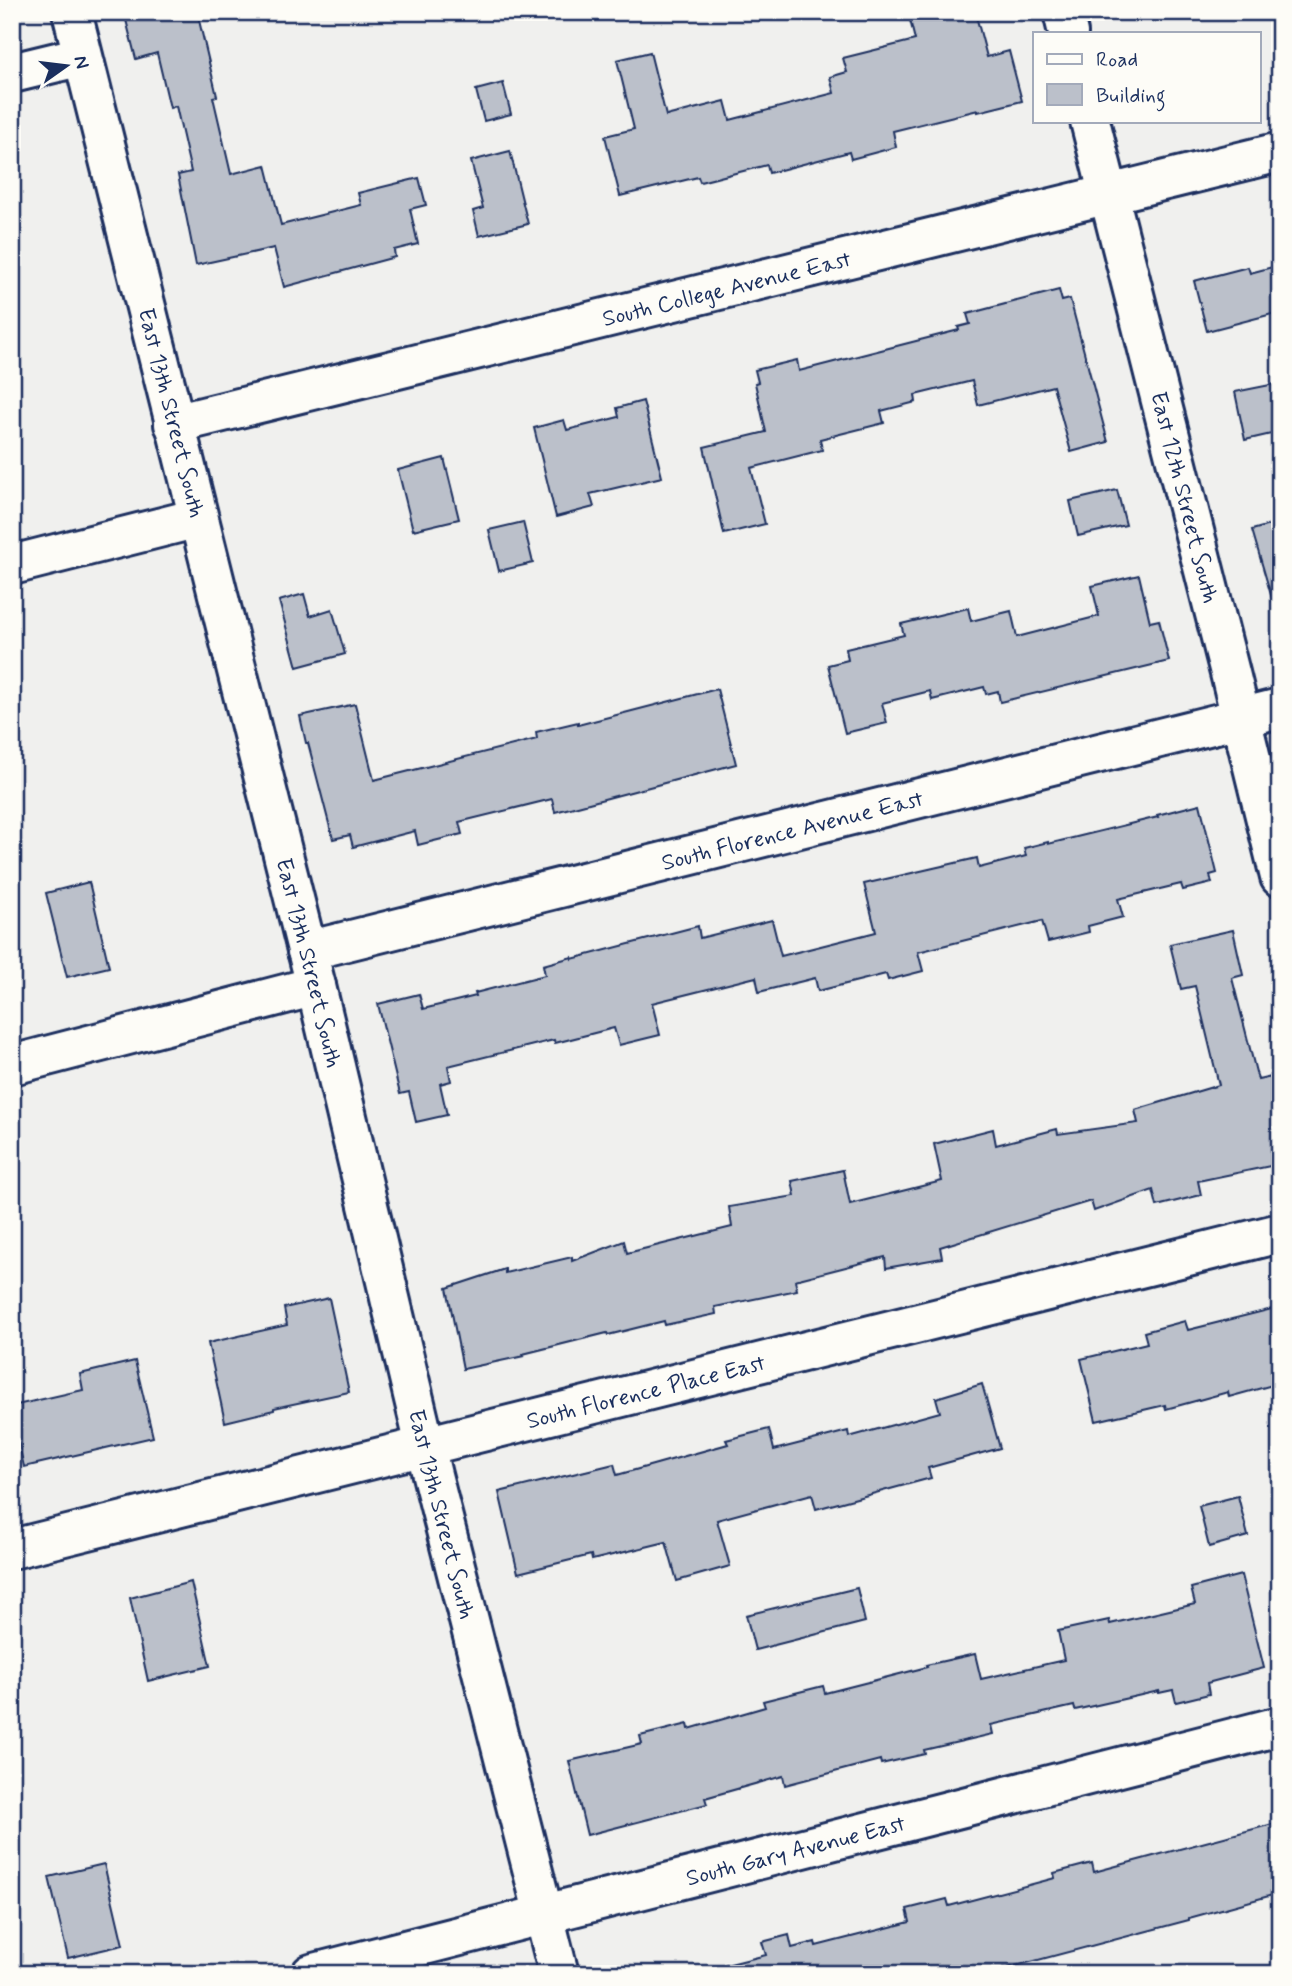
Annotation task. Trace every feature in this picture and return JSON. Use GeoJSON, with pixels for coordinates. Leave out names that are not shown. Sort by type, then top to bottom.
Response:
{"type":"FeatureCollection","features":[{"type":"Feature","properties":{"kind":"street","name":"East 13th Street South"},"geometry":{"type":"LineString","coordinates":[[72,12],[559,1974]]}},
{"type":"Feature","properties":{"kind":"street"},"geometry":{"type":"LineString","coordinates":[[1063,12],[1068,32]]}},
{"type":"Feature","properties":{"kind":"street"},"geometry":{"type":"LineString","coordinates":[[12,73],[82,56]]}},
{"type":"Feature","properties":{"kind":"street","name":"East 12th Street South"},"geometry":{"type":"LineString","coordinates":[[1090,122],[1280,877]]}},
{"type":"Feature","properties":{"kind":"street","name":"South College Avenue East"},"geometry":{"type":"LineString","coordinates":[[174,424],[1280,152]]}},
{"type":"Feature","properties":{"kind":"street"},"geometry":{"type":"LineString","coordinates":[[12,565],[198,518]]}},
{"type":"Feature","properties":{"kind":"street","name":"South Florence Avenue East"},"geometry":{"type":"LineString","coordinates":[[12,1065],[311,969],[1280,708]]}},
{"type":"Feature","properties":{"kind":"street","name":"South Florence Place East"},"geometry":{"type":"LineString","coordinates":[[12,1549],[1280,1233]]}},
{"type":"Feature","properties":{"kind":"street","name":"South Gary Avenue East"},"geometry":{"type":"LineString","coordinates":[[311,1974],[1280,1726]]}},
{"type":"Feature","properties":{"kind":"building"},"geometry":{"type":"Polygon","coordinates":[[[124,12],[197,12],[217,96],[213,97],[231,174],[266,165],[281,225],[361,205],[358,193],[419,178],[426,205],[410,209],[418,244],[394,250],[395,257],[284,287],[274,248],[196,265],[178,175],[191,172],[176,106],[170,108],[157,53],[136,59],[124,12]]]}},
{"type":"Feature","properties":{"kind":"building"},"geometry":{"type":"Polygon","coordinates":[[[908,12],[975,12],[987,57],[1009,51],[1022,101],[893,131],[896,147],[851,159],[849,152],[769,173],[767,165],[700,182],[698,177],[620,196],[605,136],[634,129],[617,60],[650,52],[666,116],[725,101],[730,120],[834,93],[830,77],[847,72],[843,58],[915,40],[908,12]]]}},
{"type":"Feature","properties":{"kind":"building"},"geometry":{"type":"Polygon","coordinates":[[[503,83],[511,114],[484,121],[476,90],[503,83]]]}},
{"type":"Feature","properties":{"kind":"building"},"geometry":{"type":"Polygon","coordinates":[[[510,151],[528,224],[479,236],[473,211],[483,208],[471,161],[510,151]]]}},
{"type":"Feature","properties":{"kind":"building"},"geometry":{"type":"Polygon","coordinates":[[[1280,265],[1280,312],[1207,331],[1194,281],[1248,267],[1250,273],[1280,265]]]}},
{"type":"Feature","properties":{"kind":"building"},"geometry":{"type":"Polygon","coordinates":[[[1059,290],[1062,301],[1070,299],[1108,442],[1071,452],[1053,386],[978,405],[972,381],[915,395],[916,402],[881,411],[884,423],[820,439],[822,450],[751,468],[765,524],[724,534],[704,447],[766,432],[755,383],[758,382],[755,370],[797,360],[799,371],[959,330],[958,327],[970,324],[967,314],[1059,290]]]}},
{"type":"Feature","properties":{"kind":"building"},"geometry":{"type":"Polygon","coordinates":[[[1280,383],[1280,432],[1245,440],[1235,392],[1280,383]]]}},
{"type":"Feature","properties":{"kind":"building"},"geometry":{"type":"Polygon","coordinates":[[[643,401],[662,477],[590,494],[594,507],[556,517],[534,428],[564,420],[567,430],[619,417],[617,408],[643,401]]]}},
{"type":"Feature","properties":{"kind":"building"},"geometry":{"type":"Polygon","coordinates":[[[444,458],[459,519],[413,530],[398,470],[444,458]]]}},
{"type":"Feature","properties":{"kind":"building"},"geometry":{"type":"Polygon","coordinates":[[[1117,490],[1126,525],[1078,536],[1070,501],[1117,490]]]}},
{"type":"Feature","properties":{"kind":"building"},"geometry":{"type":"Polygon","coordinates":[[[523,522],[533,563],[499,571],[489,530],[523,522]]]}},
{"type":"Feature","properties":{"kind":"building"},"geometry":{"type":"Polygon","coordinates":[[[1280,522],[1280,601],[1273,602],[1252,530],[1280,522]]]}},
{"type":"Feature","properties":{"kind":"building"},"geometry":{"type":"Polygon","coordinates":[[[1139,575],[1150,622],[1159,620],[1169,661],[1000,702],[998,691],[986,694],[984,687],[932,700],[930,691],[882,703],[887,723],[845,733],[828,665],[848,660],[846,649],[904,635],[901,624],[968,608],[971,621],[1011,611],[1017,637],[1099,616],[1092,586],[1139,575]]]}},
{"type":"Feature","properties":{"kind":"building"},"geometry":{"type":"Polygon","coordinates":[[[304,594],[310,616],[332,609],[345,654],[297,667],[279,601],[304,594]]]}},
{"type":"Feature","properties":{"kind":"building"},"geometry":{"type":"Polygon","coordinates":[[[717,689],[736,764],[555,812],[552,799],[459,822],[462,834],[418,845],[415,831],[353,847],[350,835],[333,839],[300,716],[355,704],[374,780],[537,739],[536,732],[578,722],[578,725],[717,689]]]}},
{"type":"Feature","properties":{"kind":"building"},"geometry":{"type":"Polygon","coordinates":[[[1200,804],[1217,873],[1210,875],[1212,883],[1183,890],[1181,884],[1118,899],[1123,917],[1088,926],[1089,932],[1048,942],[1042,921],[918,952],[923,971],[888,980],[886,974],[818,991],[815,978],[759,992],[756,977],[652,1003],[660,1035],[619,1045],[614,1028],[448,1066],[451,1081],[440,1084],[447,1115],[416,1122],[409,1092],[400,1094],[378,1004],[419,994],[423,1009],[545,975],[543,965],[698,926],[700,938],[772,920],[781,956],[876,932],[864,884],[977,858],[979,868],[1026,856],[1024,848],[1158,817],[1157,815],[1200,804]]]}},
{"type":"Feature","properties":{"kind":"building"},"geometry":{"type":"Polygon","coordinates":[[[89,882],[109,967],[67,977],[46,893],[89,882]]]}},
{"type":"Feature","properties":{"kind":"building"},"geometry":{"type":"Polygon","coordinates":[[[1233,930],[1243,975],[1232,978],[1258,1080],[1276,1076],[1280,1095],[1280,1164],[1198,1181],[1201,1195],[1157,1206],[1153,1190],[1094,1211],[1091,1201],[940,1247],[942,1258],[886,1268],[885,1257],[795,1280],[797,1290],[715,1307],[716,1314],[665,1325],[664,1321],[608,1335],[607,1333],[523,1354],[524,1356],[463,1369],[447,1288],[505,1269],[505,1273],[572,1257],[572,1261],[624,1241],[627,1253],[732,1227],[729,1207],[795,1196],[792,1181],[843,1170],[850,1204],[942,1181],[934,1144],[993,1129],[996,1145],[1057,1129],[1058,1134],[1138,1123],[1135,1110],[1219,1085],[1195,986],[1181,989],[1170,944],[1233,930]]]}},
{"type":"Feature","properties":{"kind":"building"},"geometry":{"type":"Polygon","coordinates":[[[329,1298],[349,1392],[225,1422],[208,1343],[287,1325],[284,1308],[329,1298]]]}},
{"type":"Feature","properties":{"kind":"building"},"geometry":{"type":"Polygon","coordinates":[[[1280,1307],[1280,1383],[1229,1397],[1228,1392],[1166,1409],[1165,1405],[1096,1421],[1081,1359],[1147,1343],[1144,1332],[1185,1321],[1188,1330],[1280,1307]]]}},
{"type":"Feature","properties":{"kind":"building"},"geometry":{"type":"Polygon","coordinates":[[[135,1361],[153,1437],[24,1467],[12,1406],[83,1390],[80,1374],[135,1361]]]}},
{"type":"Feature","properties":{"kind":"building"},"geometry":{"type":"Polygon","coordinates":[[[982,1384],[1000,1448],[928,1468],[931,1478],[816,1509],[812,1494],[717,1520],[730,1566],[677,1581],[666,1542],[592,1560],[591,1555],[518,1573],[499,1492],[614,1464],[617,1475],[728,1444],[726,1440],[769,1429],[774,1450],[848,1431],[849,1437],[940,1412],[936,1398],[982,1384]]]}},
{"type":"Feature","properties":{"kind":"building"},"geometry":{"type":"Polygon","coordinates":[[[1238,1496],[1248,1536],[1209,1547],[1199,1506],[1238,1496]]]}},
{"type":"Feature","properties":{"kind":"building"},"geometry":{"type":"Polygon","coordinates":[[[1241,1575],[1264,1668],[1207,1683],[1209,1694],[1176,1702],[1173,1690],[1159,1691],[1075,1710],[1074,1706],[991,1725],[993,1734],[924,1750],[925,1754],[881,1764],[880,1760],[785,1785],[783,1776],[705,1798],[707,1804],[587,1835],[569,1761],[642,1744],[640,1736],[688,1724],[689,1729],[765,1707],[763,1701],[823,1686],[825,1693],[975,1654],[981,1679],[1064,1660],[1058,1631],[1109,1620],[1110,1624],[1195,1604],[1191,1588],[1241,1575]]]}},
{"type":"Feature","properties":{"kind":"building"},"geometry":{"type":"Polygon","coordinates":[[[191,1582],[210,1666],[148,1681],[130,1598],[191,1582]]]}},
{"type":"Feature","properties":{"kind":"building"},"geometry":{"type":"Polygon","coordinates":[[[857,1588],[865,1622],[755,1650],[746,1615],[857,1588]]]}},
{"type":"Feature","properties":{"kind":"building"},"geometry":{"type":"Polygon","coordinates":[[[1280,1822],[1280,1893],[1189,1920],[985,1974],[727,1974],[726,1965],[766,1955],[762,1942],[789,1935],[792,1948],[815,1942],[816,1946],[910,1922],[907,1909],[947,1899],[949,1906],[1055,1878],[1054,1873],[1092,1863],[1094,1872],[1280,1822]]]}},
{"type":"Feature","properties":{"kind":"building"},"geometry":{"type":"Polygon","coordinates":[[[104,1864],[123,1945],[68,1958],[49,1877],[104,1864]]]}}]}
